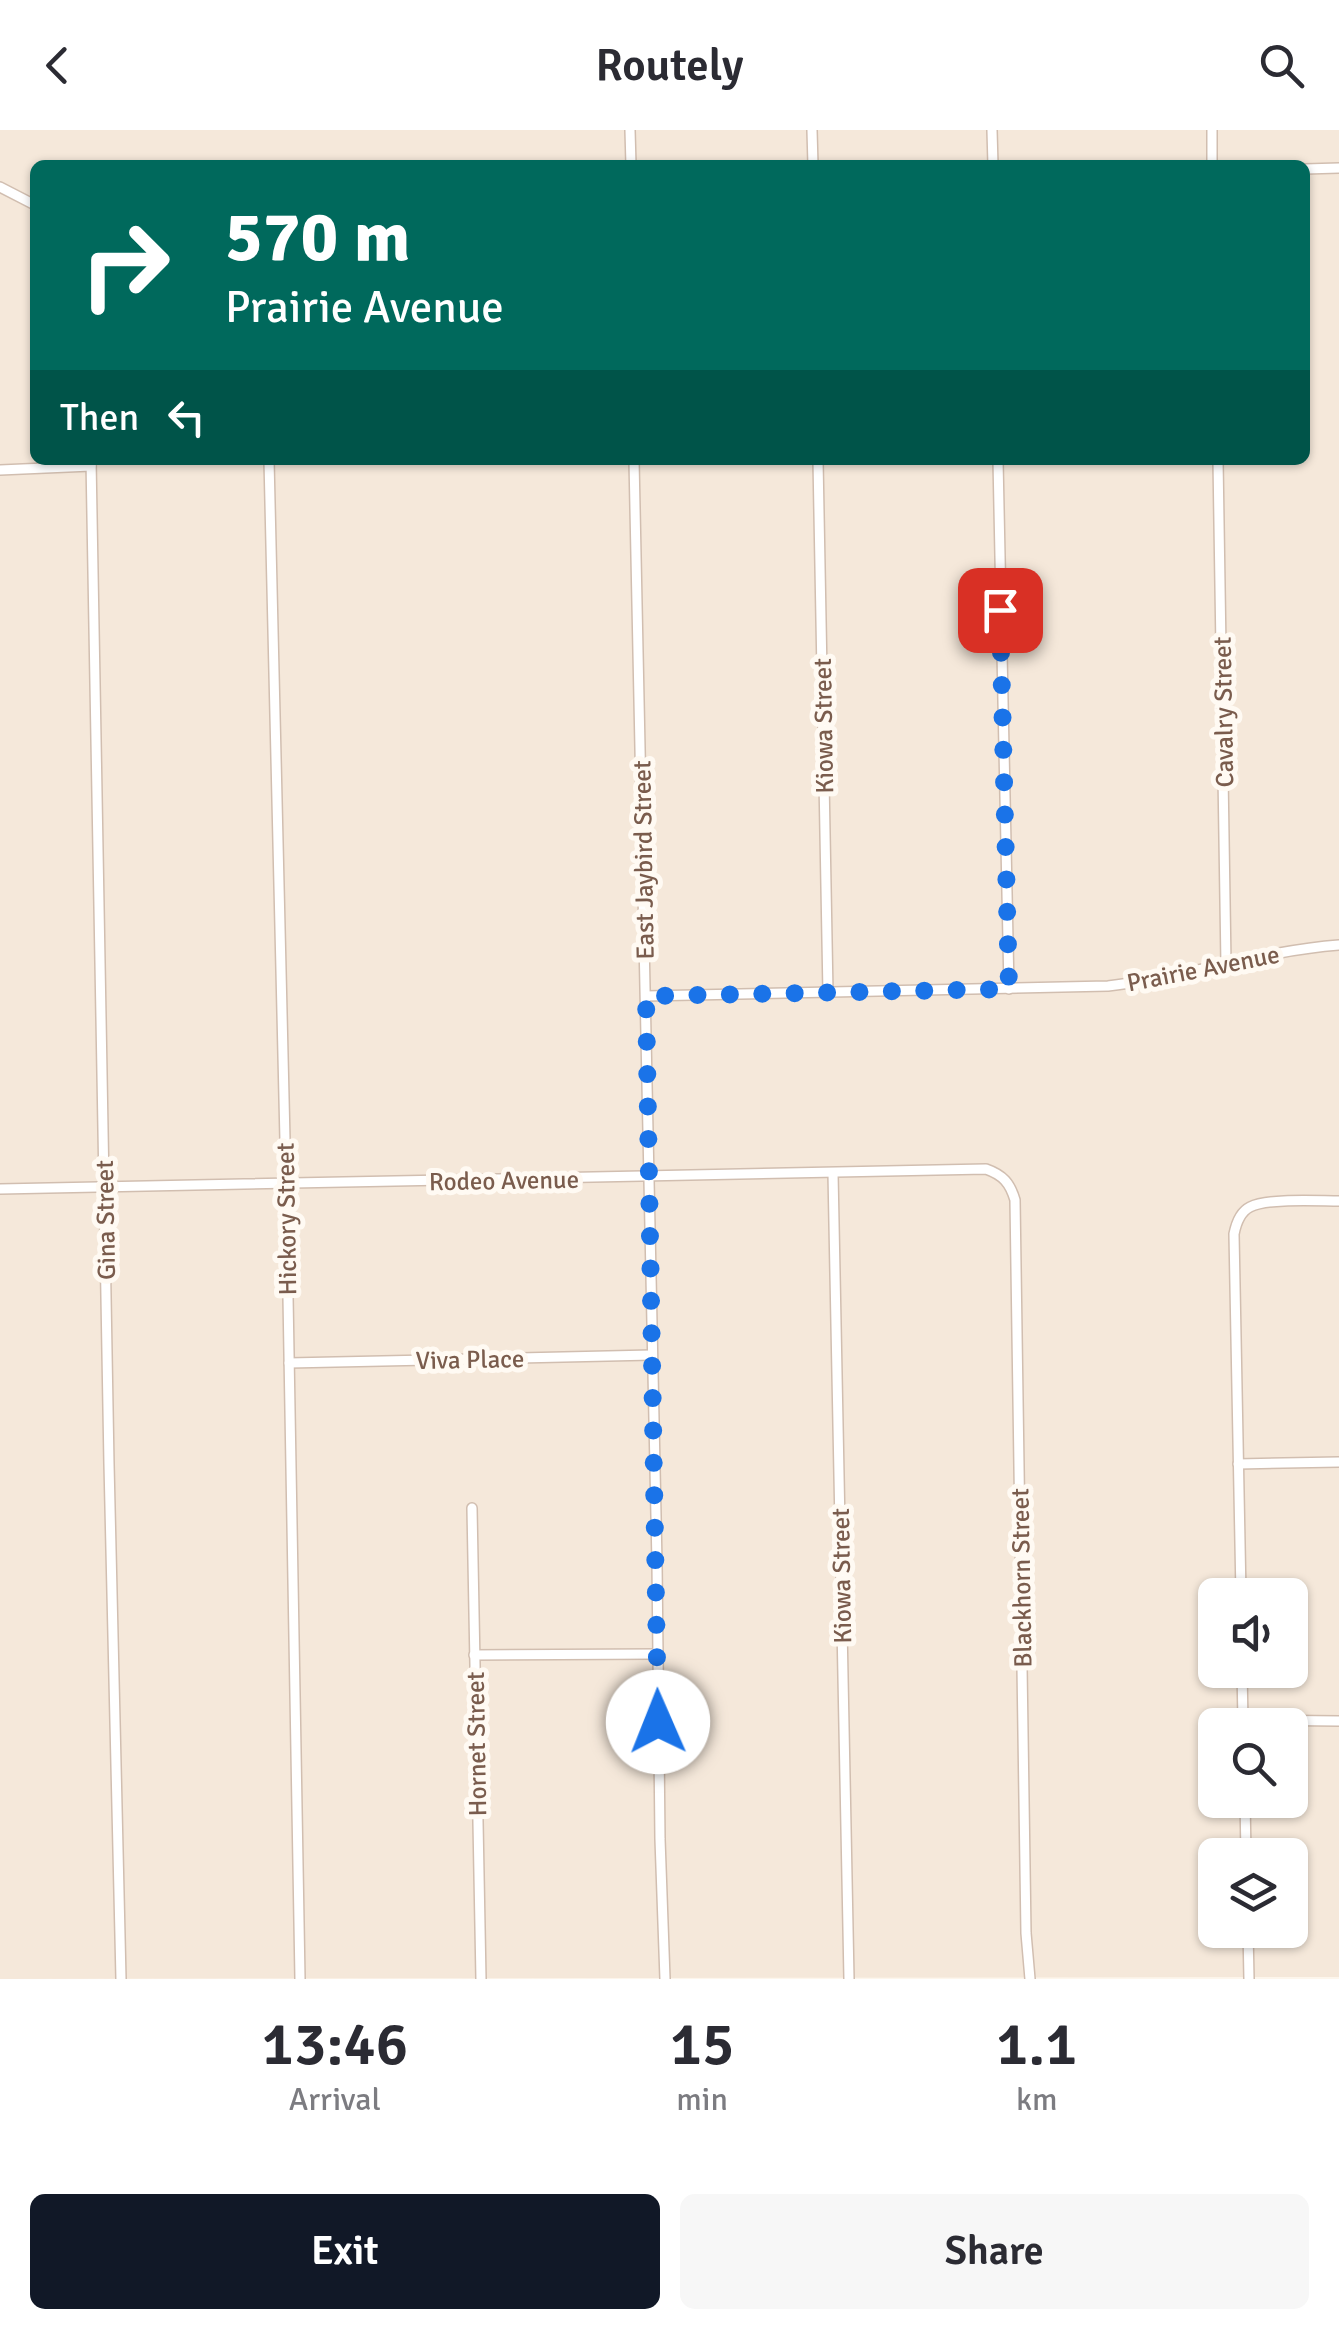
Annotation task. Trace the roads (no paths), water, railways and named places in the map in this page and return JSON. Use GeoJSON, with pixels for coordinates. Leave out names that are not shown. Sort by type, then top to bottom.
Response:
{"type":"FeatureCollection","features":[{"type":"Feature","properties":{"kind":"street"},"geometry":{"type":"LineString","coordinates":[[630,130],[631,160]]}},
{"type":"Feature","properties":{"kind":"street"},"geometry":{"type":"LineString","coordinates":[[812,130],[812,160]]}},
{"type":"Feature","properties":{"kind":"street"},"geometry":{"type":"LineString","coordinates":[[992,130],[992,160]]}},
{"type":"Feature","properties":{"kind":"street"},"geometry":{"type":"LineString","coordinates":[[1212,130],[1212,160]]}},
{"type":"Feature","properties":{"kind":"street"},"geometry":{"type":"LineString","coordinates":[[1310,169],[1339,168]]}},
{"type":"Feature","properties":{"kind":"street"},"geometry":{"type":"LineString","coordinates":[[0,187],[30,202]]}},
{"type":"Feature","properties":{"kind":"street"},"geometry":{"type":"LineString","coordinates":[[0,470],[65,465]]}},
{"type":"Feature","properties":{"kind":"street","name":"Gina Street"},"geometry":{"type":"LineString","coordinates":[[91,465],[121,1979]]}},
{"type":"Feature","properties":{"kind":"street","name":"Hickory Street"},"geometry":{"type":"LineString","coordinates":[[269,465],[300,1979]]}},
{"type":"Feature","properties":{"kind":"street","name":"East Jaybird Street"},"geometry":{"type":"LineString","coordinates":[[634,465],[665,1979]]}},
{"type":"Feature","properties":{"kind":"street","name":"Kiowa Street"},"geometry":{"type":"LineString","coordinates":[[818,465],[828,993]]}},
{"type":"Feature","properties":{"kind":"street"},"geometry":{"type":"LineString","coordinates":[[998,465],[1009,989]]}},
{"type":"Feature","properties":{"kind":"street","name":"Cavalry Street"},"geometry":{"type":"LineString","coordinates":[[1218,465],[1226,964]]}},
{"type":"Feature","properties":{"kind":"street","name":"Prairie Avenue"},"geometry":{"type":"LineString","coordinates":[[646,996],[1108,986],[1153,981],[1308,947],[1339,944]]}},
{"type":"Feature","properties":{"kind":"street","name":"Rodeo Avenue"},"geometry":{"type":"LineString","coordinates":[[0,1189],[986,1170],[1005,1179]]}},
{"type":"Feature","properties":{"kind":"street","name":"Kiowa Street"},"geometry":{"type":"LineString","coordinates":[[833,1173],[849,1979]]}},
{"type":"Feature","properties":{"kind":"street","name":"Blackhorn Street"},"geometry":{"type":"LineString","coordinates":[[1005,1179],[1014,1200],[1026,1933],[1030,1979]]}},
{"type":"Feature","properties":{"kind":"street"},"geometry":{"type":"LineString","coordinates":[[1240,1578],[1234,1234],[1242,1213],[1250,1207],[1264,1203],[1339,1201]]}},
{"type":"Feature","properties":{"kind":"street","name":"Viva Place"},"geometry":{"type":"LineString","coordinates":[[288,1363],[652,1356]]}},
{"type":"Feature","properties":{"kind":"street"},"geometry":{"type":"LineString","coordinates":[[1238,1464],[1339,1462]]}},
{"type":"Feature","properties":{"kind":"street","name":"Hornet Street"},"geometry":{"type":"LineString","coordinates":[[472,1508],[481,1979]]}},
{"type":"Feature","properties":{"kind":"street"},"geometry":{"type":"LineString","coordinates":[[474,1655],[658,1654]]}},
{"type":"Feature","properties":{"kind":"street"},"geometry":{"type":"LineString","coordinates":[[1308,1721],[1339,1720]]}},
{"type":"Feature","properties":{"kind":"street"},"geometry":{"type":"LineString","coordinates":[[1248,1948],[1249,1979]]}}]}
